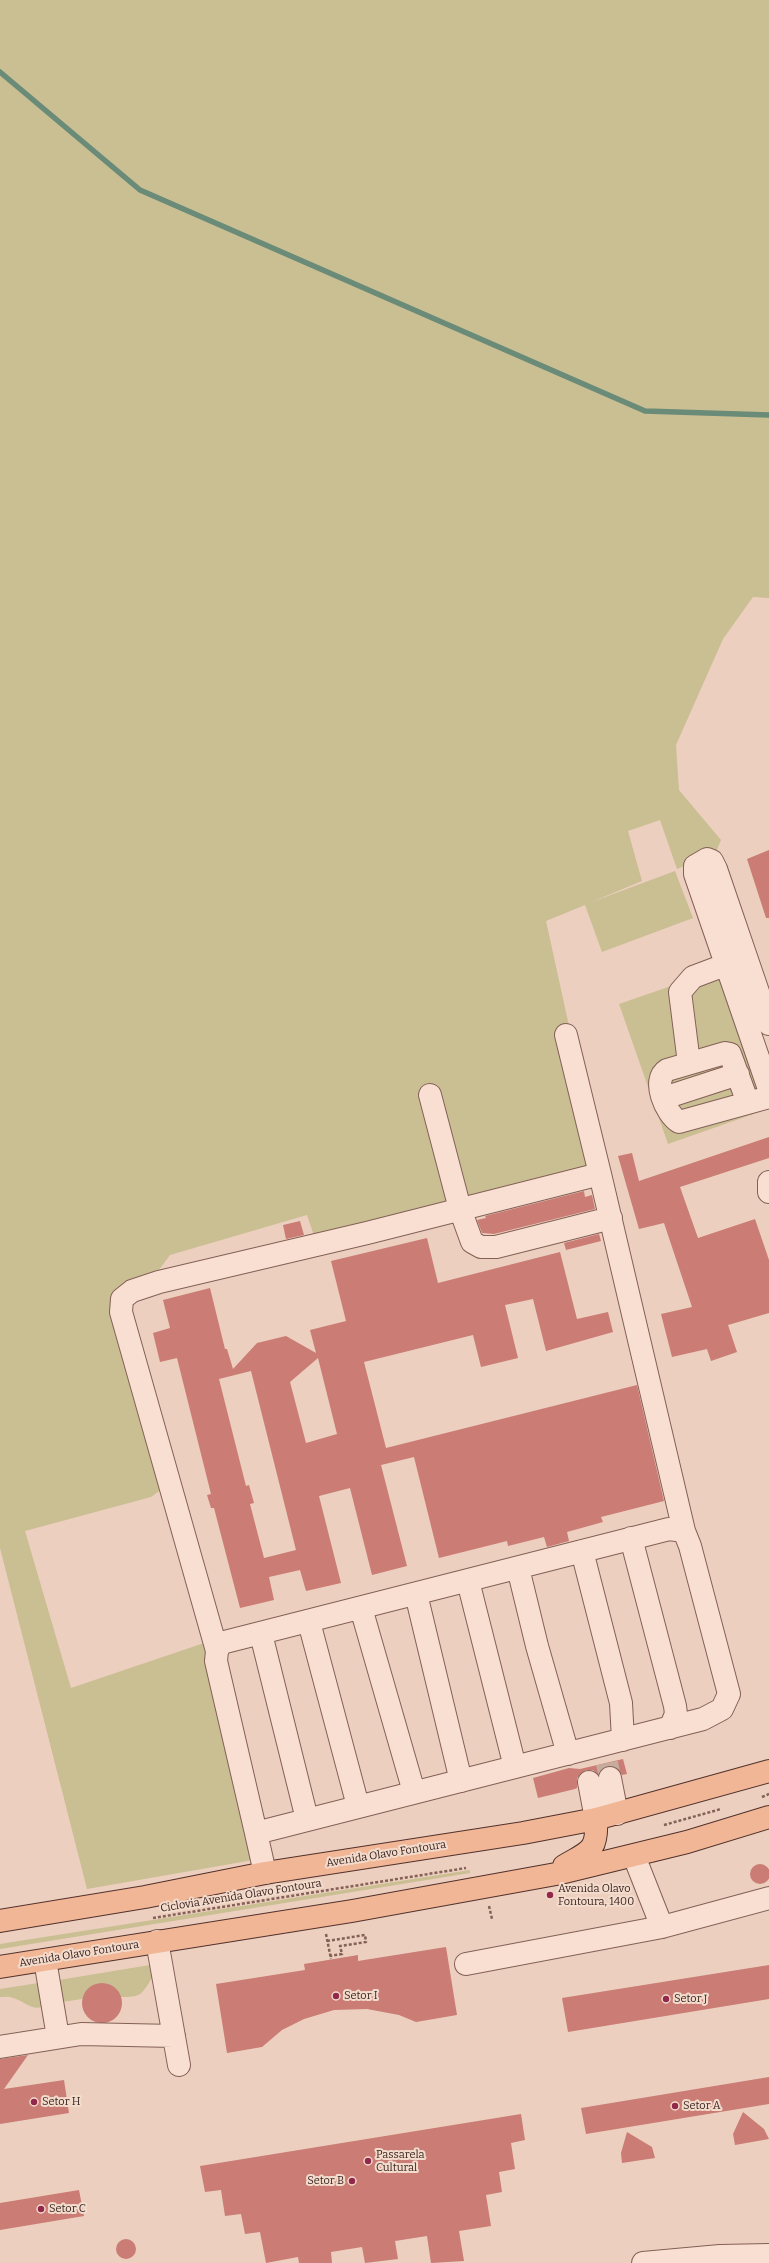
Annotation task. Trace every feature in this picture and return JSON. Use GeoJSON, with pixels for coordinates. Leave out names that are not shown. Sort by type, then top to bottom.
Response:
{"type":"FeatureCollection","features":[{"type":"Feature","properties":{"kind":"main road","name":"Avenida Olavo Fontoura"},"geometry":{"type":"LineString","coordinates":[[0,1921],[145,1897],[265,1873],[523,1833],[596,1819],[769,1771]]}},
{"type":"Feature","properties":{"kind":"main road","name":"Avenida Olavo Fontoura"},"geometry":{"type":"LineString","coordinates":[[0,1967],[352,1911],[556,1874],[634,1856],[769,1817]]}},
{"type":"Feature","properties":{"kind":"main road"},"geometry":{"type":"LineString","coordinates":[[556,1874],[562,1868],[592,1849],[596,1839],[596,1819]]}},
{"type":"Feature","properties":{"kind":"lane"},"geometry":{"type":"LineString","coordinates":[[737,960],[769,1024]]}},
{"type":"Feature","properties":{"kind":"lane"},"geometry":{"type":"LineString","coordinates":[[689,1063],[680,992],[693,977],[737,960]]}},
{"type":"Feature","properties":{"kind":"lane"},"geometry":{"type":"LineString","coordinates":[[737,960],[769,1089]]}},
{"type":"Feature","properties":{"kind":"lane"},"geometry":{"type":"LineString","coordinates":[[256,1832],[515,1767],[596,1760],[670,1728],[703,1719],[722,1709],[729,1694],[690,1546],[684,1531],[611,1218],[566,1034]]}},
{"type":"Feature","properties":{"kind":"lane"},"geometry":{"type":"LineString","coordinates":[[748,1103],[730,1054],[725,1053],[689,1063],[661,1074],[658,1081],[668,1113],[679,1122],[748,1103],[769,1097]]}},
{"type":"Feature","properties":{"kind":"lane"},"geometry":{"type":"LineString","coordinates":[[664,1098],[738,1074]]}},
{"type":"Feature","properties":{"kind":"lane"},"geometry":{"type":"LineString","coordinates":[[430,1094],[460,1209],[472,1242],[481,1247],[496,1247],[611,1218]]}},
{"type":"Feature","properties":{"kind":"lane"},"geometry":{"type":"LineString","coordinates":[[217,1651],[121,1312],[122,1298],[132,1291],[158,1282],[600,1174]]}},
{"type":"Feature","properties":{"kind":"lane"},"geometry":{"type":"LineString","coordinates":[[769,1182],[769,1192]]}},
{"type":"Feature","properties":{"kind":"lane"},"geometry":{"type":"LineString","coordinates":[[265,1873],[216,1661],[217,1651],[221,1643],[309,1622],[668,1529],[684,1531]]}},
{"type":"Feature","properties":{"kind":"lane"},"geometry":{"type":"LineString","coordinates":[[631,1538],[675,1706],[676,1714],[670,1728]]}},
{"type":"Feature","properties":{"kind":"lane"},"geometry":{"type":"LineString","coordinates":[[582,1551],[621,1703],[596,1760],[596,1819]]}},
{"type":"Feature","properties":{"kind":"lane"},"geometry":{"type":"LineString","coordinates":[[518,1568],[537,1646],[596,1760],[617,1814]]}},
{"type":"Feature","properties":{"kind":"lane"},"geometry":{"type":"LineString","coordinates":[[468,1581],[515,1767]]}},
{"type":"Feature","properties":{"kind":"lane"},"geometry":{"type":"LineString","coordinates":[[416,1594],[461,1781]]}},
{"type":"Feature","properties":{"kind":"lane"},"geometry":{"type":"LineString","coordinates":[[362,1608],[414,1792]]}},
{"type":"Feature","properties":{"kind":"lane"},"geometry":{"type":"LineString","coordinates":[[309,1622],[358,1806]]}},
{"type":"Feature","properties":{"kind":"lane"},"geometry":{"type":"LineString","coordinates":[[261,1634],[307,1819]]}},
{"type":"Feature","properties":{"kind":"lane"},"geometry":{"type":"LineString","coordinates":[[634,1856],[662,1927]]}},
{"type":"Feature","properties":{"kind":"lane"},"geometry":{"type":"LineString","coordinates":[[466,1964],[662,1927],[769,1898]]}},
{"type":"Feature","properties":{"kind":"lane"},"geometry":{"type":"LineString","coordinates":[[157,1941],[179,2065]]}},
{"type":"Feature","properties":{"kind":"lane"},"geometry":{"type":"LineString","coordinates":[[45,1960],[58,2037]]}},
{"type":"Feature","properties":{"kind":"lane"},"geometry":{"type":"LineString","coordinates":[[0,2047],[58,2037],[106,2034],[174,2036]]}},
{"type":"Feature","properties":{"kind":"lane"},"geometry":{"type":"LineString","coordinates":[[643,2263],[720,2256],[769,2255]]}},
{"type":"Feature","properties":{"kind":"path","name":"Ciclovia Avenida Olavo Fontoura"},"geometry":{"type":"LineString","coordinates":[[151,1918],[470,1868]]}},
{"type":"Feature","properties":{"kind":"path"},"geometry":{"type":"LineString","coordinates":[[489,1906],[492,1919]]}},
{"type":"Feature","properties":{"kind":"path"},"geometry":{"type":"LineString","coordinates":[[326,1934],[331,1959]]}},
{"type":"Feature","properties":{"kind":"path"},"geometry":{"type":"LineString","coordinates":[[327,1941],[365,1936],[366,1942],[340,1946],[342,1954],[330,1956]]}},
{"type":"Feature","properties":{"kind":"shaded area"},"geometry":{"type":"Polygon","coordinates":[[[0,0],[769,0],[769,598],[753,597],[723,639],[676,745],[679,790],[721,840],[716,852],[677,869],[660,820],[628,831],[642,881],[589,903],[675,871],[693,918],[602,952],[585,905],[546,921],[600,1167],[315,1239],[307,1215],[170,1255],[132,1306],[125,1340],[125,1368],[162,1489],[151,1497],[25,1531],[71,1688],[207,1642],[265,1858],[87,1889],[0,1548],[0,0]]]}},
{"type":"Feature","properties":{"kind":"shaded area"},"geometry":{"type":"Polygon","coordinates":[[[726,967],[762,1111],[668,1144],[619,1004],[726,967]]]}},
{"type":"Feature","properties":{"kind":"shaded area"},"geometry":{"type":"Polygon","coordinates":[[[470,1870],[470,1873],[0,1949],[0,1944],[470,1870]]]}},
{"type":"Feature","properties":{"kind":"shaded area"},"geometry":{"type":"Polygon","coordinates":[[[156,1964],[155,1973],[142,1993],[132,1997],[121,1997],[115,1988],[102,1983],[89,1988],[82,1999],[62,2002],[53,1981],[156,1964]]]}},
{"type":"Feature","properties":{"kind":"shaded area"},"geometry":{"type":"Polygon","coordinates":[[[45,1982],[46,2005],[41,2007],[37,2008],[29,2006],[11,1997],[0,1997],[0,1989],[45,1982]]]}},
{"type":"Feature","properties":{"kind":"building"},"geometry":{"type":"Polygon","coordinates":[[[769,850],[769,918],[766,918],[747,859],[769,850]]]}},
{"type":"Feature","properties":{"kind":"building"},"geometry":{"type":"Polygon","coordinates":[[[769,1137],[769,1158],[680,1187],[698,1238],[755,1219],[769,1260],[769,1313],[728,1325],[737,1352],[711,1361],[707,1349],[672,1357],[661,1314],[692,1307],[664,1223],[639,1229],[618,1156],[632,1153],[639,1181],[769,1137]]]}},
{"type":"Feature","properties":{"kind":"building"},"geometry":{"type":"Polygon","coordinates":[[[584,1191],[585,1197],[592,1195],[595,1209],[494,1234],[482,1233],[477,1220],[486,1218],[485,1216],[584,1191]]]}},
{"type":"Feature","properties":{"kind":"building"},"geometry":{"type":"Polygon","coordinates":[[[300,1221],[304,1235],[286,1239],[283,1225],[300,1221]]]}},
{"type":"Feature","properties":{"kind":"building"},"geometry":{"type":"Polygon","coordinates":[[[599,1234],[601,1241],[566,1250],[564,1243],[599,1234]]]}},
{"type":"Feature","properties":{"kind":"building"},"geometry":{"type":"Polygon","coordinates":[[[427,1238],[438,1283],[560,1252],[577,1319],[608,1312],[613,1332],[546,1351],[533,1299],[505,1305],[518,1358],[481,1367],[473,1335],[364,1362],[386,1448],[637,1385],[664,1501],[601,1517],[603,1522],[567,1532],[569,1541],[547,1547],[544,1537],[508,1546],[507,1541],[439,1558],[414,1457],[381,1465],[407,1566],[372,1575],[350,1488],[319,1496],[341,1583],[306,1591],[300,1570],[269,1577],[274,1600],[240,1608],[214,1508],[211,1508],[207,1495],[211,1494],[177,1358],[160,1362],[153,1333],[170,1328],[163,1300],[210,1288],[225,1349],[227,1349],[233,1369],[257,1343],[286,1336],[316,1353],[310,1330],[346,1321],[331,1261],[427,1238]],[[318,1358],[290,1382],[306,1443],[337,1434],[318,1358]],[[251,1371],[219,1379],[246,1486],[249,1485],[254,1503],[250,1504],[264,1558],[296,1550],[251,1371]]]}},
{"type":"Feature","properties":{"kind":"building"},"geometry":{"type":"Polygon","coordinates":[[[623,1759],[627,1774],[622,1775],[614,1766],[602,1768],[598,1774],[593,1770],[586,1770],[577,1778],[577,1788],[538,1798],[533,1778],[569,1768],[580,1769],[623,1759]]]}},
{"type":"Feature","properties":{"kind":"building"},"geometry":{"type":"Polygon","coordinates":[[[760,1864],[767,1867],[770,1874],[767,1881],[760,1884],[753,1881],[750,1874],[753,1867],[760,1864]]]}},
{"type":"Feature","properties":{"kind":"building","name":"Setor I"},"geometry":{"type":"Polygon","coordinates":[[[446,1947],[457,2015],[416,2022],[399,2015],[367,2009],[334,2010],[304,2019],[282,2030],[262,2047],[227,2053],[216,1984],[305,1970],[304,1964],[358,1955],[358,1961],[446,1947]]]}},
{"type":"Feature","properties":{"kind":"building","name":"Setor J"},"geometry":{"type":"Polygon","coordinates":[[[769,1965],[769,1999],[568,2032],[562,1998],[769,1965]]]}},
{"type":"Feature","properties":{"kind":"building"},"geometry":{"type":"Polygon","coordinates":[[[106,1983],[113,1986],[119,1992],[122,2003],[121,2011],[113,2020],[106,2023],[98,2023],[91,2020],[83,2011],[82,1999],[85,1992],[94,1984],[106,1983]]]}},
{"type":"Feature","properties":{"kind":"building","name":"Setor H"},"geometry":{"type":"Polygon","coordinates":[[[28,2055],[4,2089],[64,2080],[69,2113],[0,2124],[0,2059],[28,2055]]]}},
{"type":"Feature","properties":{"kind":"building","name":"Setor A"},"geometry":{"type":"Polygon","coordinates":[[[769,2077],[769,2104],[586,2134],[581,2108],[769,2077]]]}},
{"type":"Feature","properties":{"kind":"building"},"geometry":{"type":"Polygon","coordinates":[[[743,2112],[764,2129],[769,2139],[735,2145],[733,2134],[743,2112]]]}},
{"type":"Feature","properties":{"kind":"building","name":"Setor B"},"geometry":{"type":"Polygon","coordinates":[[[521,2114],[525,2140],[511,2143],[515,2169],[499,2172],[502,2192],[486,2195],[491,2226],[459,2231],[464,2261],[431,2263],[427,2236],[395,2241],[398,2259],[365,2263],[362,2247],[331,2252],[332,2263],[299,2263],[298,2257],[266,2263],[260,2232],[245,2234],[241,2214],[225,2216],[221,2190],[205,2192],[200,2166],[521,2114]]]}},
{"type":"Feature","properties":{"kind":"building"},"geometry":{"type":"Polygon","coordinates":[[[627,2132],[652,2147],[655,2158],[622,2163],[621,2153],[627,2132]]]}},
{"type":"Feature","properties":{"kind":"building","name":"Setor C"},"geometry":{"type":"Polygon","coordinates":[[[79,2190],[84,2216],[0,2230],[0,2203],[79,2190]]]}},
{"type":"Feature","properties":{"kind":"building"},"geometry":{"type":"Polygon","coordinates":[[[126,2239],[133,2242],[136,2249],[133,2256],[126,2259],[119,2256],[116,2249],[119,2242],[126,2239]]]}},
{"type":"Feature","properties":{"kind":"waterway"},"geometry":{"type":"LineString","coordinates":[[0,72],[140,190],[645,411],[769,415]]}},
{"type":"Feature","properties":{"kind":"tunnel"},"geometry":{"type":"LineString","coordinates":[[607,1763],[610,1778]]}},
{"type":"Feature","properties":{"kind":"place","name":"Avenida Olavo Fontoura, 1400"},"geometry":{"type":"Point","coordinates":[550,1895]}},
{"type":"Feature","properties":{"kind":"place","name":"Setor I"},"geometry":{"type":"Point","coordinates":[336,1996]}},
{"type":"Feature","properties":{"kind":"place","name":"Setor J"},"geometry":{"type":"Point","coordinates":[666,1999]}},
{"type":"Feature","properties":{"kind":"place","name":"Setor H"},"geometry":{"type":"Point","coordinates":[34,2102]}},
{"type":"Feature","properties":{"kind":"place","name":"Setor A"},"geometry":{"type":"Point","coordinates":[675,2106]}},
{"type":"Feature","properties":{"kind":"place","name":"Passarela Cultural"},"geometry":{"type":"Point","coordinates":[368,2161]}},
{"type":"Feature","properties":{"kind":"place","name":"Setor B"},"geometry":{"type":"Point","coordinates":[352,2181]}},
{"type":"Feature","properties":{"kind":"place","name":"Setor C"},"geometry":{"type":"Point","coordinates":[41,2209]}}]}
